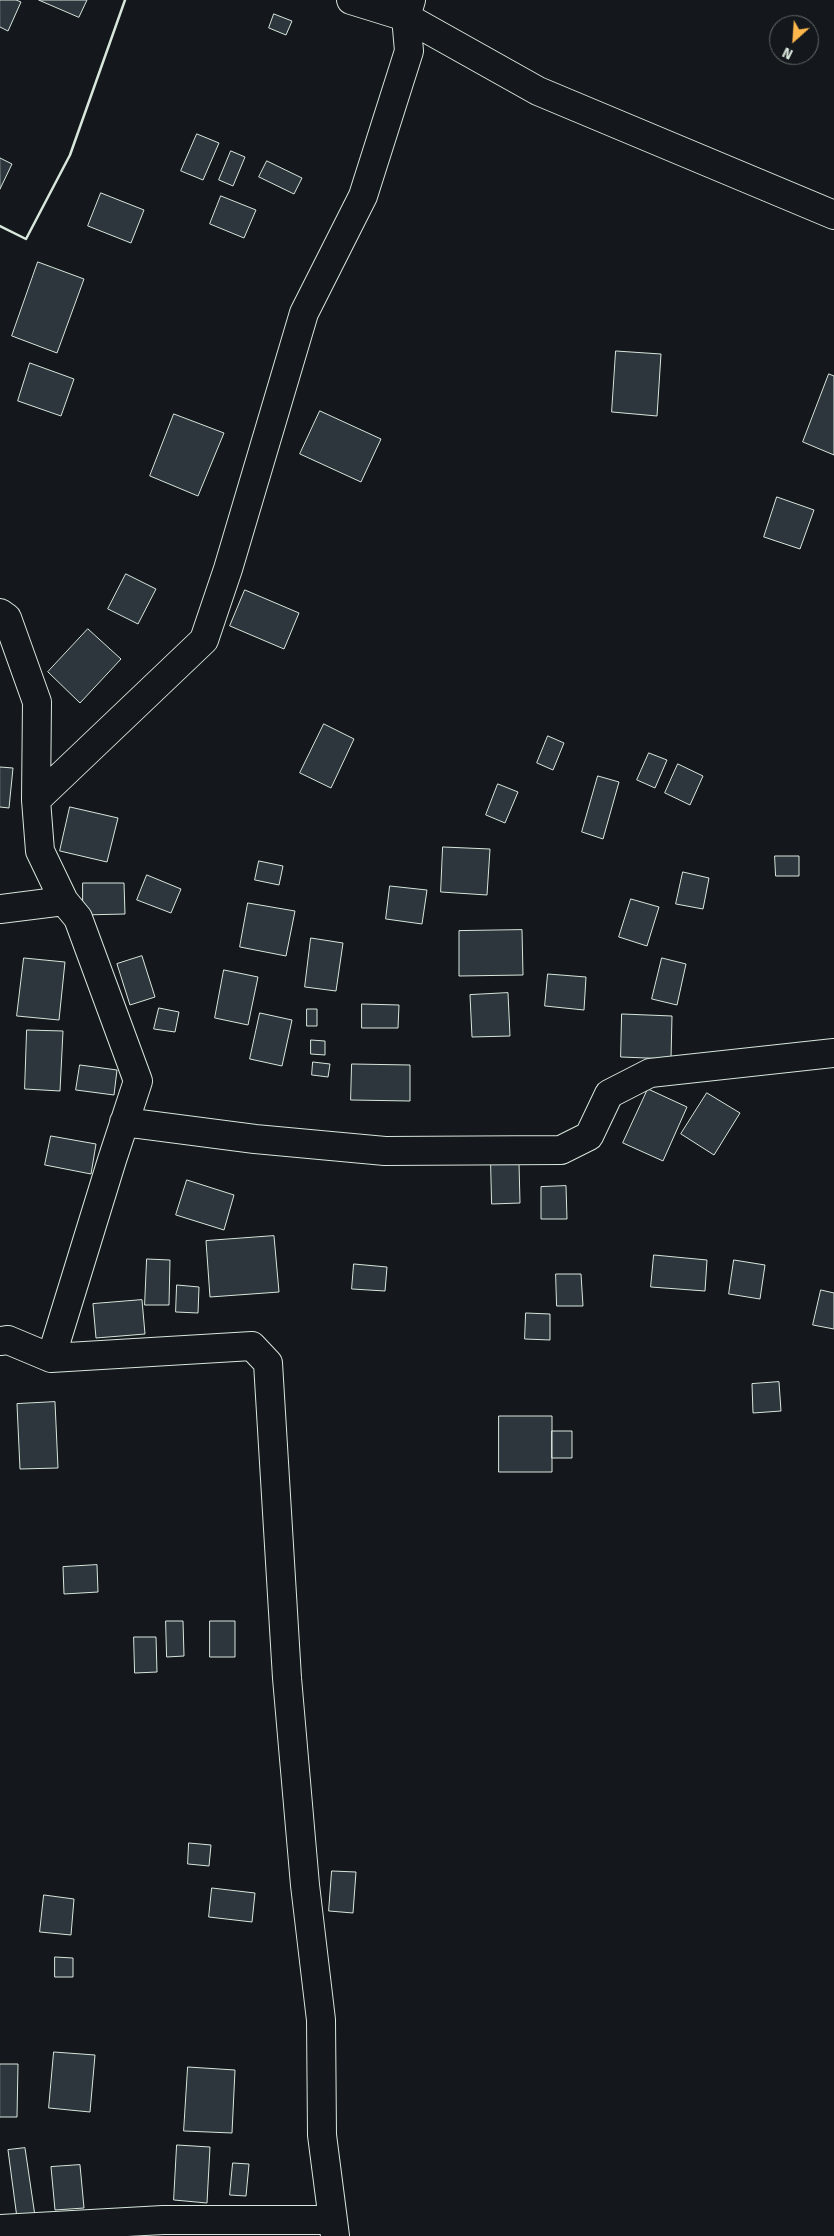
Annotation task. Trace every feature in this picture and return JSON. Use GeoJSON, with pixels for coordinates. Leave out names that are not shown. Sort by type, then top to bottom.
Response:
{"type":"FeatureCollection","features":[{"type":"Feature","properties":{"kind":"street"},"geometry":{"type":"LineString","coordinates":[[351,0],[409,8],[538,91],[834,215]]}},
{"type":"Feature","properties":{"kind":"street"},"geometry":{"type":"LineString","coordinates":[[36,800],[204,640],[228,569],[304,312],[366,186],[409,51],[409,8]]}},
{"type":"Feature","properties":{"kind":"street"},"geometry":{"type":"LineString","coordinates":[[0,613],[7,618],[37,702],[36,800],[40,851],[64,902],[78,918],[138,1081],[51,1358]]}},
{"type":"Feature","properties":{"kind":"street"},"geometry":{"type":"LineString","coordinates":[[0,909],[64,902]]}},
{"type":"Feature","properties":{"kind":"street"},"geometry":{"type":"LineString","coordinates":[[124,1122],[254,1139],[385,1151],[561,1150],[588,1136],[609,1094],[650,1073],[834,1053]]}},
{"type":"Feature","properties":{"kind":"street"},"geometry":{"type":"LineString","coordinates":[[0,1341],[8,1340],[51,1358],[252,1346],[268,1363],[287,1678],[305,1885],[321,2020],[322,2135],[334,2228],[163,2220],[0,2229]]}},
{"type":"Feature","properties":{"kind":"building"},"geometry":{"type":"Polygon","coordinates":[[[0,0],[16,0],[21,2],[8,31],[0,27],[0,0]]]}},
{"type":"Feature","properties":{"kind":"building"},"geometry":{"type":"Polygon","coordinates":[[[39,0],[87,0],[79,17],[39,0]]]}},
{"type":"Feature","properties":{"kind":"building"},"geometry":{"type":"Polygon","coordinates":[[[274,14],[292,21],[286,35],[269,28],[274,14]]]}},
{"type":"Feature","properties":{"kind":"building"},"geometry":{"type":"Polygon","coordinates":[[[197,134],[219,143],[203,180],[181,171],[197,134]]]}},
{"type":"Feature","properties":{"kind":"building"},"geometry":{"type":"Polygon","coordinates":[[[231,151],[245,157],[233,186],[219,180],[231,151]]]}},
{"type":"Feature","properties":{"kind":"building"},"geometry":{"type":"Polygon","coordinates":[[[0,158],[12,164],[0,189],[0,158]]]}},
{"type":"Feature","properties":{"kind":"building"},"geometry":{"type":"Polygon","coordinates":[[[267,161],[302,178],[294,194],[259,177],[267,161]]]}},
{"type":"Feature","properties":{"kind":"building"},"geometry":{"type":"Polygon","coordinates":[[[101,193],[144,210],[131,243],[88,226],[101,193]]]}},
{"type":"Feature","properties":{"kind":"building"},"geometry":{"type":"Polygon","coordinates":[[[221,196],[256,210],[244,238],[210,224],[221,196]]]}},
{"type":"Feature","properties":{"kind":"building"},"geometry":{"type":"Polygon","coordinates":[[[38,262],[84,279],[57,353],[12,336],[38,262]]]}},
{"type":"Feature","properties":{"kind":"building"},"geometry":{"type":"Polygon","coordinates":[[[616,351],[661,354],[657,416],[612,412],[616,351]]]}},
{"type":"Feature","properties":{"kind":"building"},"geometry":{"type":"Polygon","coordinates":[[[30,363],[74,379],[61,416],[18,401],[30,363]]]}},
{"type":"Feature","properties":{"kind":"building"},"geometry":{"type":"Polygon","coordinates":[[[829,374],[834,376],[834,455],[803,442],[829,374]]]}},
{"type":"Feature","properties":{"kind":"building"},"geometry":{"type":"Polygon","coordinates":[[[320,411],[381,439],[361,482],[300,454],[320,411]]]}},
{"type":"Feature","properties":{"kind":"building"},"geometry":{"type":"Polygon","coordinates":[[[174,414],[224,433],[198,496],[150,476],[174,414]]]}},
{"type":"Feature","properties":{"kind":"building"},"geometry":{"type":"Polygon","coordinates":[[[777,497],[814,510],[800,549],[764,537],[777,497]]]}},
{"type":"Feature","properties":{"kind":"building"},"geometry":{"type":"Polygon","coordinates":[[[126,574],[156,589],[138,624],[108,609],[126,574]]]}},
{"type":"Feature","properties":{"kind":"building"},"geometry":{"type":"Polygon","coordinates":[[[245,590],[299,613],[284,649],[230,626],[245,590]]]}},
{"type":"Feature","properties":{"kind":"building"},"geometry":{"type":"Polygon","coordinates":[[[88,629],[121,659],[80,703],[48,672],[88,629]]]}},
{"type":"Feature","properties":{"kind":"building"},"geometry":{"type":"Polygon","coordinates":[[[324,724],[354,739],[331,788],[300,773],[324,724]]]}},
{"type":"Feature","properties":{"kind":"building"},"geometry":{"type":"Polygon","coordinates":[[[548,736],[564,743],[553,770],[537,763],[548,736]]]}},
{"type":"Feature","properties":{"kind":"building"},"geometry":{"type":"Polygon","coordinates":[[[649,753],[667,760],[655,788],[637,780],[649,753]]]}},
{"type":"Feature","properties":{"kind":"building"},"geometry":{"type":"Polygon","coordinates":[[[678,764],[703,776],[690,805],[665,793],[678,764]]]}},
{"type":"Feature","properties":{"kind":"building"},"geometry":{"type":"Polygon","coordinates":[[[0,767],[13,768],[9,808],[0,807],[0,767]]]}},
{"type":"Feature","properties":{"kind":"building"},"geometry":{"type":"Polygon","coordinates":[[[598,776],[619,782],[603,839],[582,832],[598,776]]]}},
{"type":"Feature","properties":{"kind":"building"},"geometry":{"type":"Polygon","coordinates":[[[498,784],[518,792],[505,823],[486,815],[498,784]]]}},
{"type":"Feature","properties":{"kind":"building"},"geometry":{"type":"Polygon","coordinates":[[[70,807],[118,818],[107,862],[60,851],[70,807]]]}},
{"type":"Feature","properties":{"kind":"building"},"geometry":{"type":"Polygon","coordinates":[[[443,847],[490,849],[487,895],[441,892],[443,847]]]}},
{"type":"Feature","properties":{"kind":"building"},"geometry":{"type":"Polygon","coordinates":[[[775,856],[799,856],[799,876],[776,876],[775,856]]]}},
{"type":"Feature","properties":{"kind":"building"},"geometry":{"type":"Polygon","coordinates":[[[259,861],[283,866],[279,885],[255,880],[259,861]]]}},
{"type":"Feature","properties":{"kind":"building"},"geometry":{"type":"Polygon","coordinates":[[[683,872],[709,878],[703,909],[676,904],[683,872]]]}},
{"type":"Feature","properties":{"kind":"building"},"geometry":{"type":"Polygon","coordinates":[[[147,875],[181,889],[171,913],[137,900],[147,875]]]}},
{"type":"Feature","properties":{"kind":"building"},"geometry":{"type":"Polygon","coordinates":[[[83,883],[124,883],[125,914],[83,915],[83,883]]]}},
{"type":"Feature","properties":{"kind":"building"},"geometry":{"type":"Polygon","coordinates":[[[390,886],[427,890],[422,924],[386,919],[390,886]]]}},
{"type":"Feature","properties":{"kind":"building"},"geometry":{"type":"Polygon","coordinates":[[[631,899],[659,907],[647,946],[619,937],[631,899]]]}},
{"type":"Feature","properties":{"kind":"building"},"geometry":{"type":"Polygon","coordinates":[[[248,903],[295,911],[286,956],[240,947],[248,903]]]}},
{"type":"Feature","properties":{"kind":"building"},"geometry":{"type":"Polygon","coordinates":[[[522,930],[523,975],[459,976],[459,931],[522,930]]]}},
{"type":"Feature","properties":{"kind":"building"},"geometry":{"type":"Polygon","coordinates":[[[311,938],[343,943],[336,991],[305,987],[311,938]]]}},
{"type":"Feature","properties":{"kind":"building"},"geometry":{"type":"Polygon","coordinates":[[[142,956],[155,997],[130,1005],[117,964],[142,956]]]}},
{"type":"Feature","properties":{"kind":"building"},"geometry":{"type":"Polygon","coordinates":[[[24,958],[65,962],[59,1020],[17,1016],[24,958]]]}},
{"type":"Feature","properties":{"kind":"building"},"geometry":{"type":"Polygon","coordinates":[[[662,958],[686,964],[677,1005],[652,999],[662,958]]]}},
{"type":"Feature","properties":{"kind":"building"},"geometry":{"type":"Polygon","coordinates":[[[224,970],[258,977],[248,1025],[215,1018],[224,970]]]}},
{"type":"Feature","properties":{"kind":"building"},"geometry":{"type":"Polygon","coordinates":[[[548,974],[586,977],[584,1010],[545,1006],[548,974]]]}},
{"type":"Feature","properties":{"kind":"building"},"geometry":{"type":"Polygon","coordinates":[[[508,993],[510,1036],[472,1037],[470,995],[508,993]]]}},
{"type":"Feature","properties":{"kind":"building"},"geometry":{"type":"Polygon","coordinates":[[[362,1004],[399,1005],[398,1028],[362,1028],[362,1004]]]}},
{"type":"Feature","properties":{"kind":"building"},"geometry":{"type":"Polygon","coordinates":[[[159,1008],[179,1012],[175,1032],[154,1029],[159,1008]]]}},
{"type":"Feature","properties":{"kind":"building"},"geometry":{"type":"Polygon","coordinates":[[[307,1009],[317,1009],[317,1026],[307,1026],[307,1009]]]}},
{"type":"Feature","properties":{"kind":"building"},"geometry":{"type":"Polygon","coordinates":[[[260,1013],[292,1020],[282,1066],[250,1059],[260,1013]]]}},
{"type":"Feature","properties":{"kind":"building"},"geometry":{"type":"Polygon","coordinates":[[[622,1014],[672,1016],[671,1059],[621,1057],[622,1014]]]}},
{"type":"Feature","properties":{"kind":"building"},"geometry":{"type":"Polygon","coordinates":[[[27,1030],[63,1031],[60,1091],[25,1089],[27,1030]]]}},
{"type":"Feature","properties":{"kind":"building"},"geometry":{"type":"Polygon","coordinates":[[[311,1040],[325,1041],[325,1055],[311,1054],[311,1040]]]}},
{"type":"Feature","properties":{"kind":"building"},"geometry":{"type":"Polygon","coordinates":[[[313,1062],[330,1064],[328,1077],[312,1075],[313,1062]]]}},
{"type":"Feature","properties":{"kind":"building"},"geometry":{"type":"Polygon","coordinates":[[[352,1064],[410,1065],[410,1101],[351,1100],[352,1064]]]}},
{"type":"Feature","properties":{"kind":"building"},"geometry":{"type":"Polygon","coordinates":[[[80,1065],[117,1070],[114,1095],[76,1090],[80,1065]]]}},
{"type":"Feature","properties":{"kind":"building"},"geometry":{"type":"Polygon","coordinates":[[[648,1089],[687,1107],[663,1161],[623,1143],[648,1089]]]}},
{"type":"Feature","properties":{"kind":"building"},"geometry":{"type":"Polygon","coordinates":[[[707,1093],[740,1113],[714,1155],[681,1134],[707,1093]]]}},
{"type":"Feature","properties":{"kind":"building"},"geometry":{"type":"Polygon","coordinates":[[[51,1136],[96,1144],[91,1174],[45,1165],[51,1136]]]}},
{"type":"Feature","properties":{"kind":"building"},"geometry":{"type":"Polygon","coordinates":[[[491,1163],[519,1163],[520,1203],[492,1204],[491,1163]]]}},
{"type":"Feature","properties":{"kind":"building"},"geometry":{"type":"Polygon","coordinates":[[[187,1180],[234,1195],[224,1230],[176,1215],[187,1180]]]}},
{"type":"Feature","properties":{"kind":"building"},"geometry":{"type":"Polygon","coordinates":[[[566,1186],[567,1219],[541,1219],[541,1187],[566,1186]]]}},
{"type":"Feature","properties":{"kind":"building"},"geometry":{"type":"Polygon","coordinates":[[[274,1236],[279,1292],[210,1297],[206,1241],[274,1236]]]}},
{"type":"Feature","properties":{"kind":"building"},"geometry":{"type":"Polygon","coordinates":[[[654,1255],[707,1260],[705,1291],[651,1287],[654,1255]]]}},
{"type":"Feature","properties":{"kind":"building"},"geometry":{"type":"Polygon","coordinates":[[[147,1259],[170,1260],[169,1305],[145,1305],[147,1259]]]}},
{"type":"Feature","properties":{"kind":"building"},"geometry":{"type":"Polygon","coordinates":[[[734,1260],[765,1265],[760,1299],[729,1294],[734,1260]]]}},
{"type":"Feature","properties":{"kind":"building"},"geometry":{"type":"Polygon","coordinates":[[[354,1264],[387,1267],[385,1291],[352,1289],[354,1264]]]}},
{"type":"Feature","properties":{"kind":"building"},"geometry":{"type":"Polygon","coordinates":[[[556,1274],[581,1274],[583,1306],[557,1306],[556,1274]]]}},
{"type":"Feature","properties":{"kind":"building"},"geometry":{"type":"Polygon","coordinates":[[[177,1285],[199,1287],[198,1313],[176,1312],[177,1285]]]}},
{"type":"Feature","properties":{"kind":"building"},"geometry":{"type":"Polygon","coordinates":[[[821,1290],[834,1293],[834,1329],[813,1325],[821,1290]]]}},
{"type":"Feature","properties":{"kind":"building"},"geometry":{"type":"Polygon","coordinates":[[[142,1300],[145,1334],[96,1338],[93,1304],[142,1300]]]}},
{"type":"Feature","properties":{"kind":"building"},"geometry":{"type":"Polygon","coordinates":[[[526,1313],[550,1314],[550,1340],[525,1339],[526,1313]]]}},
{"type":"Feature","properties":{"kind":"building"},"geometry":{"type":"Polygon","coordinates":[[[779,1382],[781,1411],[753,1413],[752,1384],[779,1382]]]}},
{"type":"Feature","properties":{"kind":"building"},"geometry":{"type":"Polygon","coordinates":[[[55,1402],[58,1468],[20,1469],[17,1404],[55,1402]]]}},
{"type":"Feature","properties":{"kind":"building"},"geometry":{"type":"Polygon","coordinates":[[[499,1416],[552,1416],[552,1472],[499,1472],[499,1416]]]}},
{"type":"Feature","properties":{"kind":"building"},"geometry":{"type":"Polygon","coordinates":[[[552,1431],[572,1431],[572,1458],[552,1458],[552,1431]]]}},
{"type":"Feature","properties":{"kind":"building"},"geometry":{"type":"Polygon","coordinates":[[[97,1565],[98,1592],[64,1594],[63,1567],[97,1565]]]}},
{"type":"Feature","properties":{"kind":"building"},"geometry":{"type":"Polygon","coordinates":[[[166,1621],[183,1621],[184,1656],[167,1657],[166,1621]]]}},
{"type":"Feature","properties":{"kind":"building"},"geometry":{"type":"Polygon","coordinates":[[[210,1621],[235,1621],[235,1657],[210,1657],[210,1621]]]}},
{"type":"Feature","properties":{"kind":"building"},"geometry":{"type":"Polygon","coordinates":[[[134,1637],[156,1637],[157,1672],[135,1673],[134,1637]]]}},
{"type":"Feature","properties":{"kind":"building"},"geometry":{"type":"Polygon","coordinates":[[[189,1843],[211,1845],[209,1866],[188,1864],[189,1843]]]}},
{"type":"Feature","properties":{"kind":"building"},"geometry":{"type":"Polygon","coordinates":[[[332,1871],[356,1872],[353,1913],[329,1911],[332,1871]]]}},
{"type":"Feature","properties":{"kind":"building"},"geometry":{"type":"Polygon","coordinates":[[[212,1888],[255,1893],[252,1922],[209,1917],[212,1888]]]}},
{"type":"Feature","properties":{"kind":"building"},"geometry":{"type":"Polygon","coordinates":[[[44,1895],[74,1899],[71,1935],[40,1932],[44,1895]]]}},
{"type":"Feature","properties":{"kind":"building"},"geometry":{"type":"Polygon","coordinates":[[[55,1957],[73,1958],[73,1977],[55,1977],[55,1957]]]}},
{"type":"Feature","properties":{"kind":"building"},"geometry":{"type":"Polygon","coordinates":[[[54,2052],[95,2055],[90,2112],[49,2108],[54,2052]]]}},
{"type":"Feature","properties":{"kind":"building"},"geometry":{"type":"Polygon","coordinates":[[[0,2064],[18,2064],[17,2117],[0,2117],[0,2064]]]}},
{"type":"Feature","properties":{"kind":"building"},"geometry":{"type":"Polygon","coordinates":[[[188,2067],[235,2070],[232,2133],[184,2131],[188,2067]]]}},
{"type":"Feature","properties":{"kind":"building"},"geometry":{"type":"Polygon","coordinates":[[[177,2145],[210,2147],[207,2203],[174,2200],[177,2145]]]}},
{"type":"Feature","properties":{"kind":"building"},"geometry":{"type":"Polygon","coordinates":[[[25,2148],[35,2216],[17,2218],[8,2150],[25,2148]]]}},
{"type":"Feature","properties":{"kind":"building"},"geometry":{"type":"Polygon","coordinates":[[[233,2163],[249,2164],[246,2196],[230,2195],[233,2163]]]}},
{"type":"Feature","properties":{"kind":"building"},"geometry":{"type":"Polygon","coordinates":[[[80,2165],[84,2208],[55,2210],[51,2167],[80,2165]]]}},
{"type":"Feature","properties":{"kind":"wall"},"geometry":{"type":"LineString","coordinates":[[0,226],[26,239],[70,155],[125,0]]}}]}
